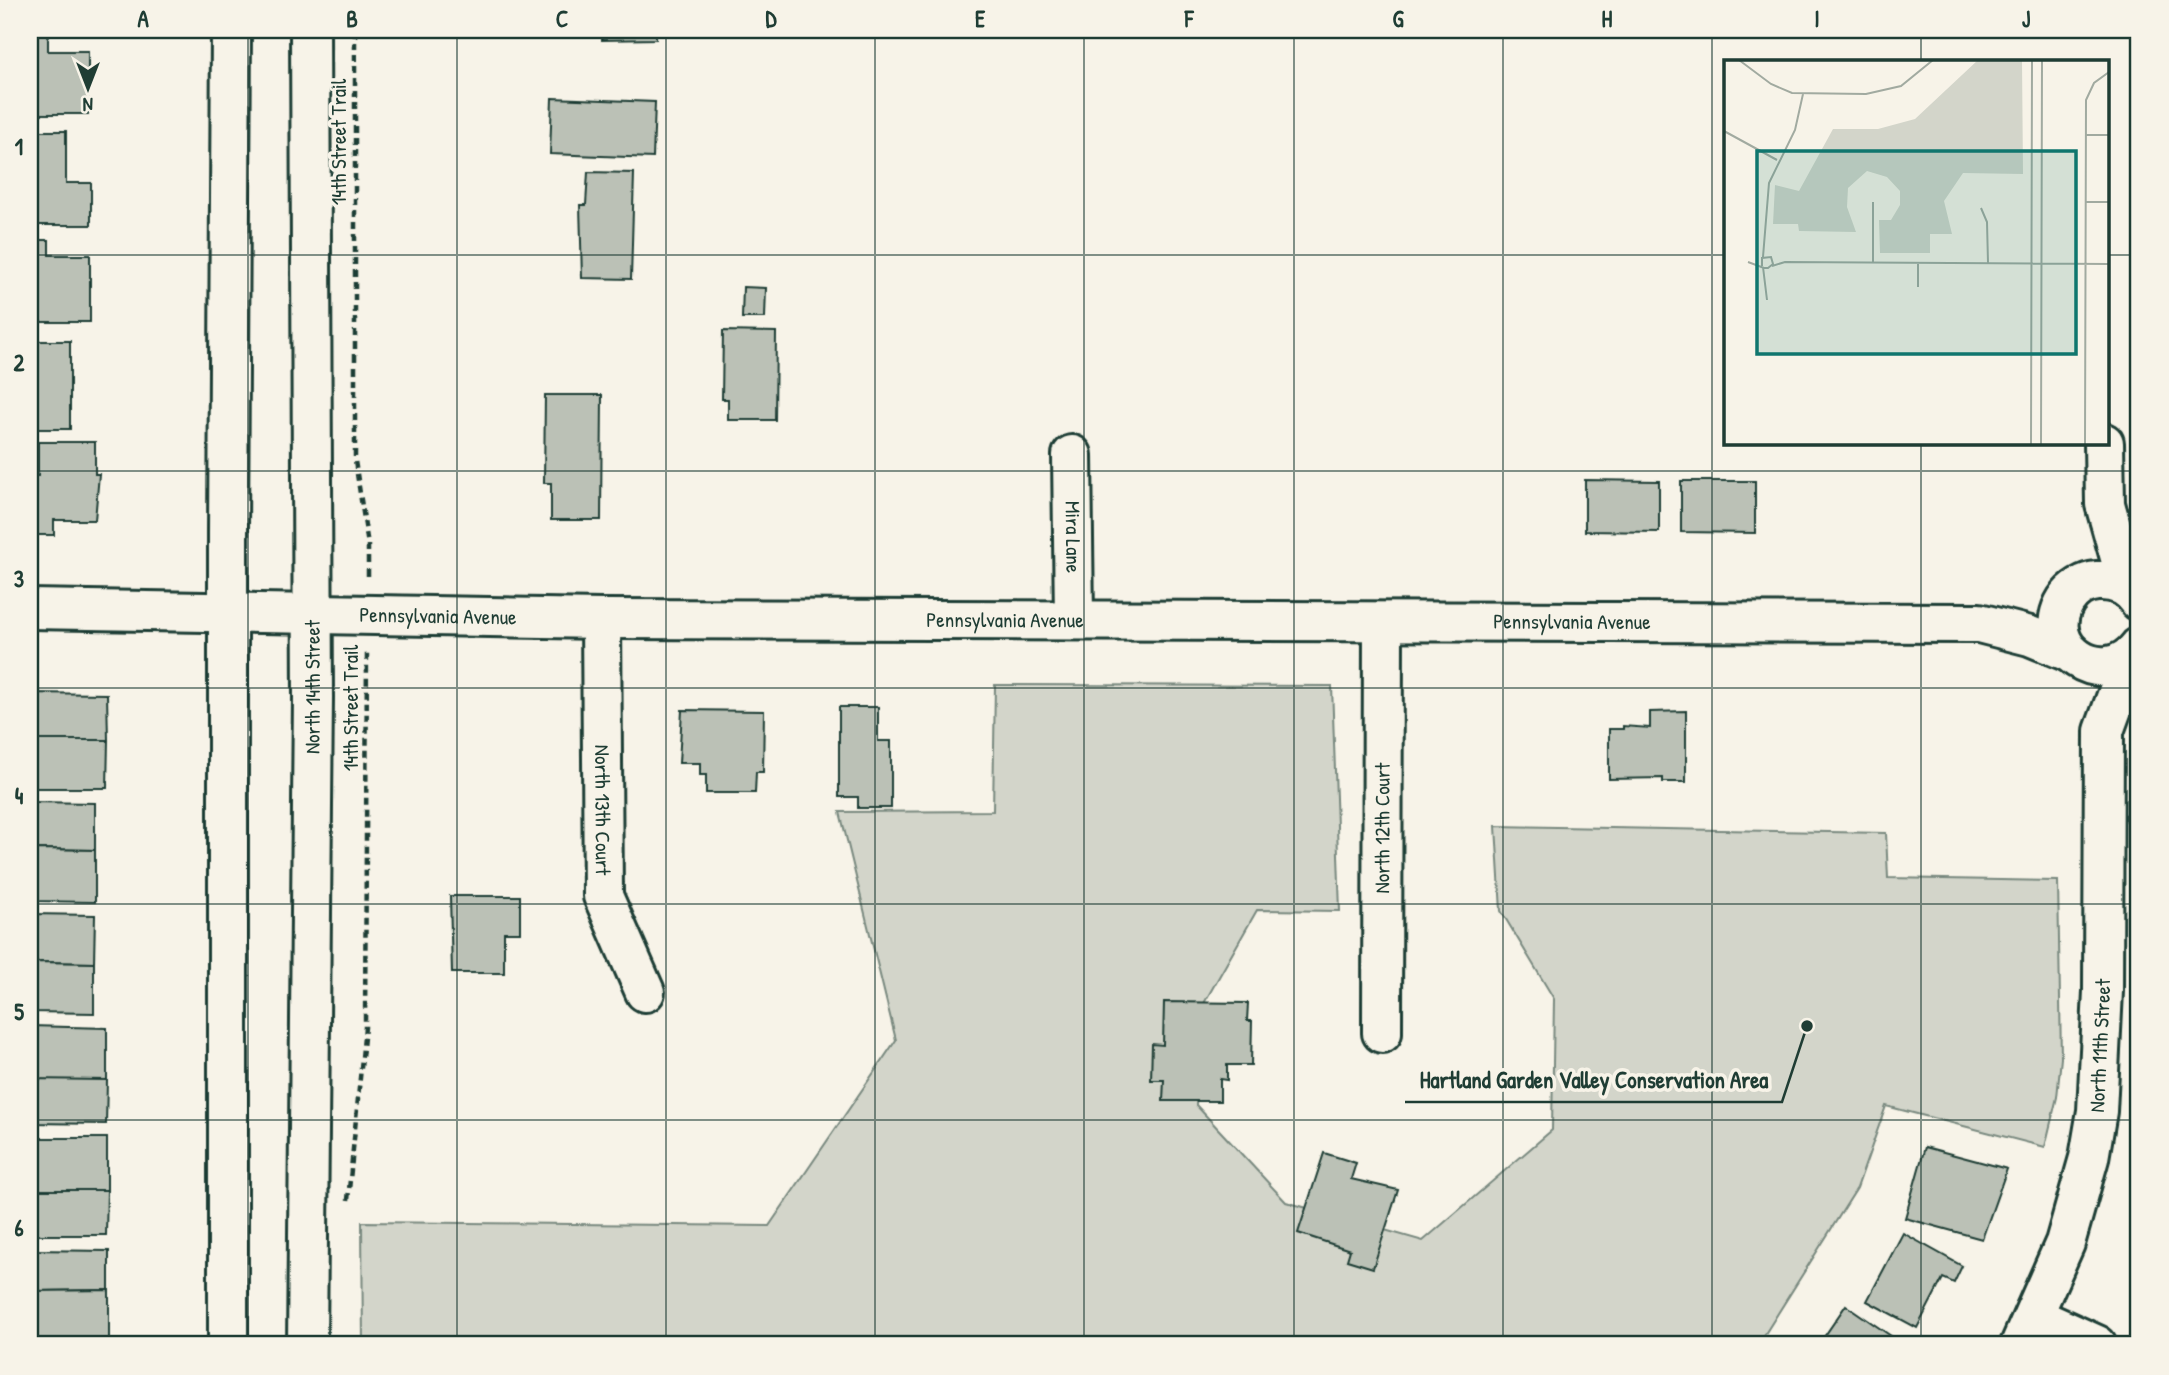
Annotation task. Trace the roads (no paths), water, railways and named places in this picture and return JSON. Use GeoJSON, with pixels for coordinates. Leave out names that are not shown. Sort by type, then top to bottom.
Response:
{"type":"FeatureCollection","features":[{"type":"Feature","properties":{"kind":"street"},"geometry":{"type":"LineString","coordinates":[[228,1345],[232,30]]}},
{"type":"Feature","properties":{"kind":"street","name":"North 14th Street"},"geometry":{"type":"LineString","coordinates":[[307,1345],[312,613],[310,30]]}},
{"type":"Feature","properties":{"kind":"street"},"geometry":{"type":"LineString","coordinates":[[2104,444],[2105,504],[2135,595]]}},
{"type":"Feature","properties":{"kind":"street","name":"Mira Lane"},"geometry":{"type":"LineString","coordinates":[[1072,455],[1074,619]]}},
{"type":"Feature","properties":{"kind":"street"},"geometry":{"type":"LineString","coordinates":[[2071,594],[2083,574],[2105,504]]}},
{"type":"Feature","properties":{"kind":"street","name":"Pennsylvania Avenue"},"geometry":{"type":"LineString","coordinates":[[1979,623],[2071,594],[2092,581],[2107,580],[2135,595]]}},
{"type":"Feature","properties":{"kind":"street","name":"North 11th Street"},"geometry":{"type":"LineString","coordinates":[[2071,594],[2059,622],[2060,636],[2073,656],[2104,731]]}},
{"type":"Feature","properties":{"kind":"street","name":"Pennsylvania Avenue"},"geometry":{"type":"LineString","coordinates":[[30,609],[601,619],[1979,623],[2030,636],[2101,667],[2115,665],[2137,650]]}},
{"type":"Feature","properties":{"kind":"street","name":"North 13th Court"},"geometry":{"type":"LineString","coordinates":[[601,619],[603,896],[645,992]]}},
{"type":"Feature","properties":{"kind":"street","name":"North 12th Court"},"geometry":{"type":"LineString","coordinates":[[1382,1033],[1383,622]]}},
{"type":"Feature","properties":{"kind":"street","name":"North 11th Street"},"geometry":{"type":"LineString","coordinates":[[2028,1331],[2065,1243],[2089,1158],[2097,1111],[2103,991],[2104,731],[2137,650]]}},
{"type":"Feature","properties":{"kind":"street"},"geometry":{"type":"LineString","coordinates":[[2028,1331],[2097,1345]]}},
{"type":"Feature","properties":{"kind":"place","name":"Hartland Garden Valley Conservation Area"},"geometry":{"type":"Point","coordinates":[1807,1026]}}]}
